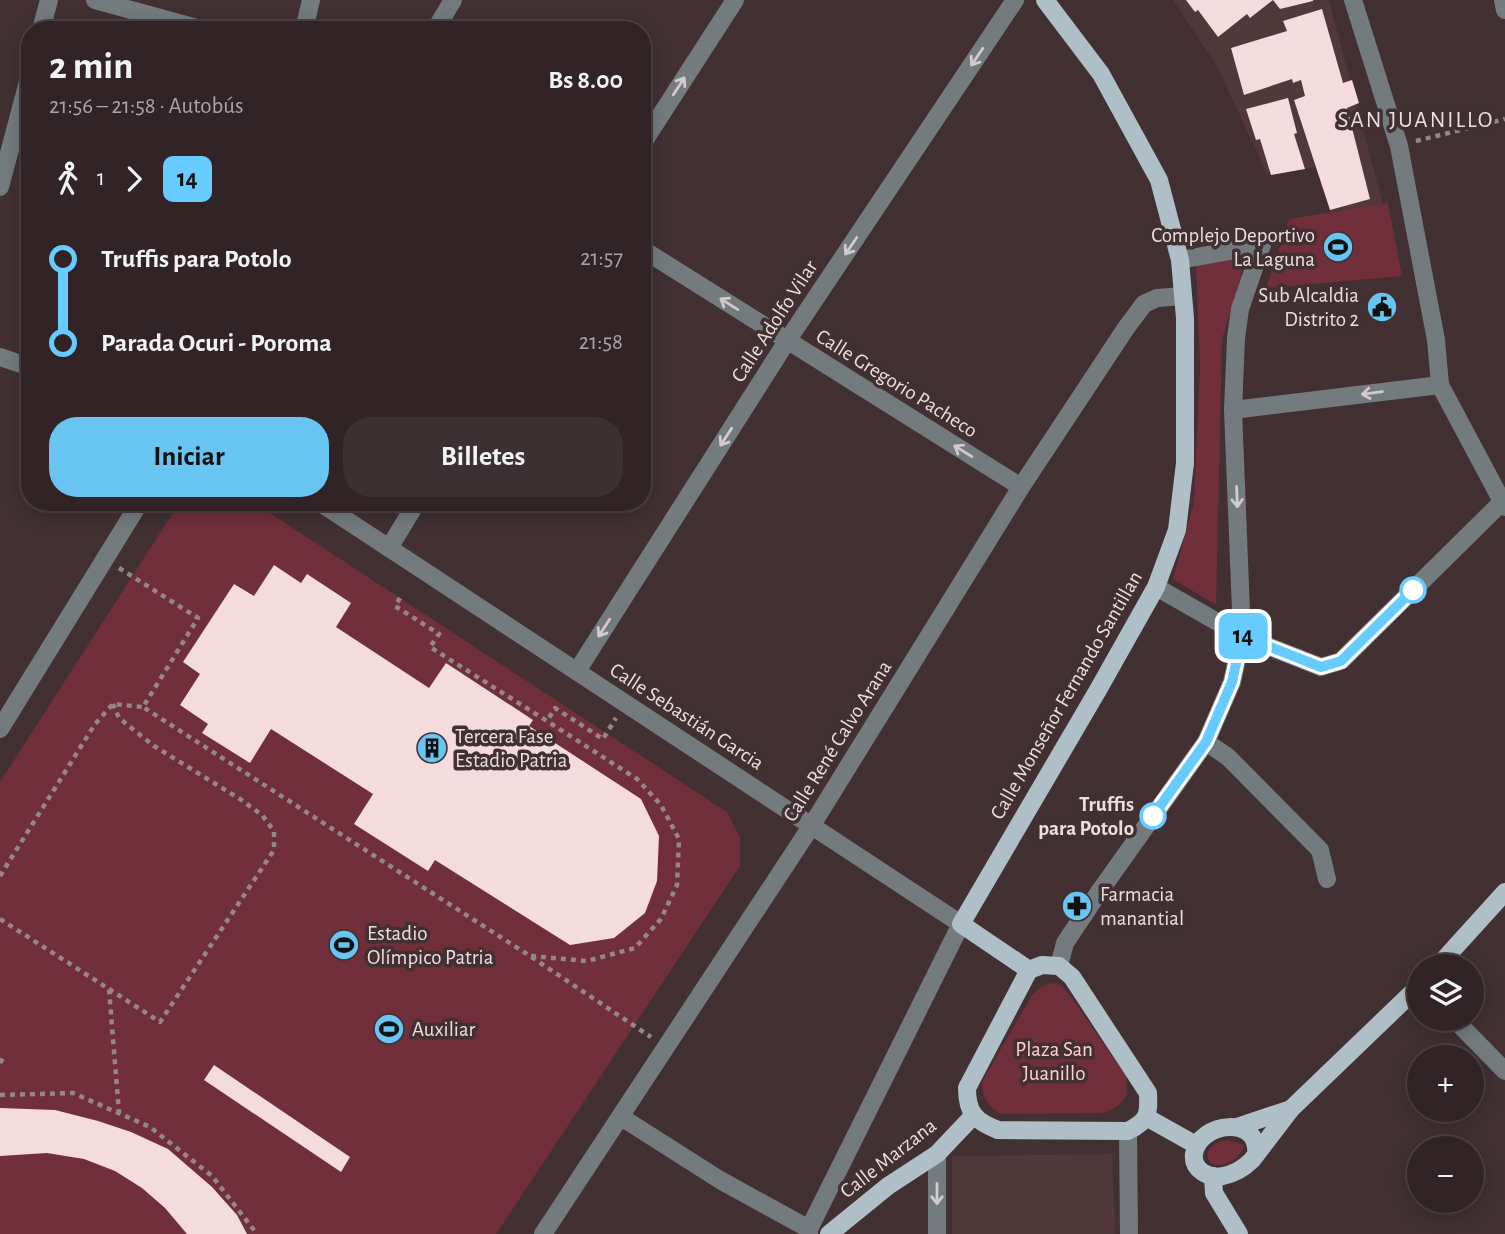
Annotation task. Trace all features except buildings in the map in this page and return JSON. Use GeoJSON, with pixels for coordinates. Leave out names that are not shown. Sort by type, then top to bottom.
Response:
{"type":"FeatureCollection","features":[{"type":"Feature","properties":{"kind":"main road","name":"Calle Monseñor Fernando Santillan"},"geometry":{"type":"LineString","coordinates":[[961,924],[1156,587],[1177,530],[1185,463],[1185,318],[1180,260],[1159,180],[1101,74],[1045,0]]}},
{"type":"Feature","properties":{"kind":"main road"},"geometry":{"type":"LineString","coordinates":[[1449,954],[1505,892]]}},
{"type":"Feature","properties":{"kind":"main road","name":"Calle Sebastián Garcia"},"geometry":{"type":"LineString","coordinates":[[961,924],[1029,970]]}},
{"type":"Feature","properties":{"kind":"main road"},"geometry":{"type":"LineString","coordinates":[[1042,965],[1059,966],[1072,977],[1148,1093],[1149,1111],[1146,1117],[1142,1124],[1128,1131],[998,1130],[984,1125],[967,1103],[967,1088],[1029,970],[1042,965]]}},
{"type":"Feature","properties":{"kind":"main road"},"geometry":{"type":"LineString","coordinates":[[1291,1109],[1237,1127],[1218,1129],[1205,1136],[1196,1145],[1195,1166],[1203,1172],[1222,1177],[1242,1168],[1256,1155],[1291,1109],[1407,998]]}},
{"type":"Feature","properties":{"kind":"main road","name":"Calle Marzana"},"geometry":{"type":"LineString","coordinates":[[829,1234],[888,1186],[937,1154],[974,1115]]}},
{"type":"Feature","properties":{"kind":"main road"},"geometry":{"type":"LineString","coordinates":[[1146,1117],[1196,1145]]}},
{"type":"Feature","properties":{"kind":"main road"},"geometry":{"type":"LineString","coordinates":[[1237,1127],[1252,1136],[1256,1144],[1256,1155]]}},
{"type":"Feature","properties":{"kind":"main road"},"geometry":{"type":"LineString","coordinates":[[1213,1176],[1214,1193],[1239,1234]]}},
{"type":"Feature","properties":{"kind":"street"},"geometry":{"type":"LineString","coordinates":[[43,21],[49,0]]}},
{"type":"Feature","properties":{"kind":"street"},"geometry":{"type":"LineString","coordinates":[[95,0],[171,21]]}},
{"type":"Feature","properties":{"kind":"street"},"geometry":{"type":"LineString","coordinates":[[306,21],[311,0]]}},
{"type":"Feature","properties":{"kind":"street"},"geometry":{"type":"LineString","coordinates":[[440,21],[453,0]]}},
{"type":"Feature","properties":{"kind":"street"},"geometry":{"type":"LineString","coordinates":[[651,130],[735,0]]}},
{"type":"Feature","properties":{"kind":"street","name":"Calle Adolfo Vilar"},"geometry":{"type":"LineString","coordinates":[[577,671],[787,341],[1015,0]]}},
{"type":"Feature","properties":{"kind":"street"},"geometry":{"type":"LineString","coordinates":[[1156,587],[1242,636],[1321,667],[1341,661],[1504,504],[1440,385],[1436,341],[1399,146],[1353,0]]}},
{"type":"Feature","properties":{"kind":"street"},"geometry":{"type":"LineString","coordinates":[[1503,0],[1505,10]]}},
{"type":"Feature","properties":{"kind":"street"},"geometry":{"type":"LineString","coordinates":[[0,187],[21,108]]}},
{"type":"Feature","properties":{"kind":"street"},"geometry":{"type":"LineString","coordinates":[[1059,966],[1065,943],[1071,933],[1206,742],[1232,682],[1242,636],[1233,410],[1236,338],[1240,310],[1262,245],[1180,260]]}},
{"type":"Feature","properties":{"kind":"street","name":"Calle Gregorio Pacheco"},"geometry":{"type":"LineString","coordinates":[[651,256],[1021,487]]}},
{"type":"Feature","properties":{"kind":"street","name":"Calle René Calvo Arana"},"geometry":{"type":"LineString","coordinates":[[543,1234],[812,825],[1021,487],[1126,328],[1144,304],[1157,298],[1183,296]]}},
{"type":"Feature","properties":{"kind":"street"},"geometry":{"type":"LineString","coordinates":[[0,357],[21,364]]}},
{"type":"Feature","properties":{"kind":"street"},"geometry":{"type":"LineString","coordinates":[[1233,410],[1440,385]]}},
{"type":"Feature","properties":{"kind":"street"},"geometry":{"type":"LineString","coordinates":[[0,729],[134,511]]}},
{"type":"Feature","properties":{"kind":"street","name":"Calle Sebastián Garcia"},"geometry":{"type":"LineString","coordinates":[[333,511],[961,924]]}},
{"type":"Feature","properties":{"kind":"street"},"geometry":{"type":"LineString","coordinates":[[389,548],[412,511]]}},
{"type":"Feature","properties":{"kind":"street"},"geometry":{"type":"LineString","coordinates":[[1206,742],[1228,757],[1320,850],[1327,879]]}},
{"type":"Feature","properties":{"kind":"street","name":"Calle Monseñor Fernando Santillan"},"geometry":{"type":"LineString","coordinates":[[809,1232],[961,924]]}},
{"type":"Feature","properties":{"kind":"street"},"geometry":{"type":"LineString","coordinates":[[1466,1031],[1505,1071]]}},
{"type":"Feature","properties":{"kind":"street"},"geometry":{"type":"LineString","coordinates":[[621,1117],[809,1232]]}},
{"type":"Feature","properties":{"kind":"street"},"geometry":{"type":"LineString","coordinates":[[1128,1131],[1129,1234]]}},
{"type":"Feature","properties":{"kind":"street"},"geometry":{"type":"LineString","coordinates":[[937,1154],[937,1234]]}},
{"type":"Feature","properties":{"kind":"path"},"geometry":{"type":"LineString","coordinates":[[1399,146],[1505,119]]}},
{"type":"Feature","properties":{"kind":"path"},"geometry":{"type":"LineString","coordinates":[[105,559],[198,618],[143,707]]}},
{"type":"Feature","properties":{"kind":"path"},"geometry":{"type":"LineString","coordinates":[[400,598],[395,606],[439,634],[430,647],[637,779],[661,805],[679,839],[677,885],[661,919],[635,948],[587,961],[530,956]]}},
{"type":"Feature","properties":{"kind":"path"},"geometry":{"type":"LineString","coordinates":[[547,721],[555,709],[603,739],[626,703]]}},
{"type":"Feature","properties":{"kind":"path"},"geometry":{"type":"LineString","coordinates":[[113,704],[143,707],[667,1047]]}},
{"type":"Feature","properties":{"kind":"path"},"geometry":{"type":"LineString","coordinates":[[0,876],[95,724],[113,704]]}},
{"type":"Feature","properties":{"kind":"path"},"geometry":{"type":"LineString","coordinates":[[0,919],[160,1022],[274,850],[274,831],[262,815],[154,747],[119,718],[113,704]]}},
{"type":"Feature","properties":{"kind":"path"},"geometry":{"type":"LineString","coordinates":[[109,989],[119,1113]]}},
{"type":"Feature","properties":{"kind":"path"},"geometry":{"type":"LineString","coordinates":[[0,1063],[4,1057]]}},
{"type":"Feature","properties":{"kind":"path"},"geometry":{"type":"LineString","coordinates":[[0,1095],[73,1093],[150,1127],[212,1176],[257,1234]]}},
{"type":"Feature","properties":{"kind":"shaded area"},"geometry":{"type":"Polygon","coordinates":[[[1173,0],[1329,0],[1383,205],[1332,215],[1316,167],[1267,174],[1217,66],[1173,0]]]}},
{"type":"Feature","properties":{"kind":"shaded area"},"geometry":{"type":"Polygon","coordinates":[[[1112,1154],[1115,1234],[952,1234],[952,1156],[1112,1154]]]}},
{"type":"Feature","properties":{"kind":"green space","name":"Complejo Deportivo La Laguna"},"geometry":{"type":"Polygon","coordinates":[[[1388,203],[1402,276],[1266,288],[1289,219],[1388,203]]]}},
{"type":"Feature","properties":{"kind":"green space"},"geometry":{"type":"Polygon","coordinates":[[[1231,257],[1241,259],[1244,267],[1222,339],[1216,605],[1173,579],[1194,503],[1200,365],[1196,264],[1231,257]]]}},
{"type":"Feature","properties":{"kind":"green space","name":"Estadio Olímpico Patria"},"geometry":{"type":"Polygon","coordinates":[[[174,511],[267,511],[727,812],[740,838],[740,866],[496,1234],[0,1234],[0,782],[174,511]]]}},
{"type":"Feature","properties":{"kind":"green space","name":"Plaza San Juanillo"},"geometry":{"type":"Polygon","coordinates":[[[1050,983],[1061,985],[1069,994],[1126,1076],[1127,1095],[1118,1106],[1104,1113],[1000,1114],[984,1097],[982,1082],[1032,995],[1050,983]]]}},
{"type":"Feature","properties":{"kind":"green space"},"geometry":{"type":"Polygon","coordinates":[[[1228,1140],[1242,1144],[1244,1147],[1241,1152],[1225,1164],[1210,1163],[1207,1154],[1211,1148],[1228,1140]]]}},
{"type":"Feature","properties":{"kind":"bus line","name":"14"},"geometry":{"type":"LineString","coordinates":[[1153,816],[1206,742],[1232,682],[1242,636],[1321,667],[1341,661],[1413,590]]}},
{"type":"Feature","properties":{"kind":"place","name":"Complejo Deportivo La Laguna"},"geometry":{"type":"Point","coordinates":[1338,247]}},
{"type":"Feature","properties":{"kind":"place","name":"Sub Alcaldia Distrito 2"},"geometry":{"type":"Point","coordinates":[1382,307]}},
{"type":"Feature","properties":{"kind":"place","name":"Tercera Fase Estadio Patria"},"geometry":{"type":"Point","coordinates":[432,748]}},
{"type":"Feature","properties":{"kind":"place","name":"Truffis para Potolo"},"geometry":{"type":"Point","coordinates":[1153,816]}},
{"type":"Feature","properties":{"kind":"place","name":"Farmacia manantial"},"geometry":{"type":"Point","coordinates":[1077,906]}},
{"type":"Feature","properties":{"kind":"place","name":"Estadio Olímpico Patria"},"geometry":{"type":"Point","coordinates":[344,945]}},
{"type":"Feature","properties":{"kind":"place","name":"Auxiliar"},"geometry":{"type":"Point","coordinates":[389,1029]}},
{"type":"Feature","properties":{"kind":"district","name":"SAN JUANILLO"},"geometry":{"type":"Point","coordinates":[1416,119]}}]}
